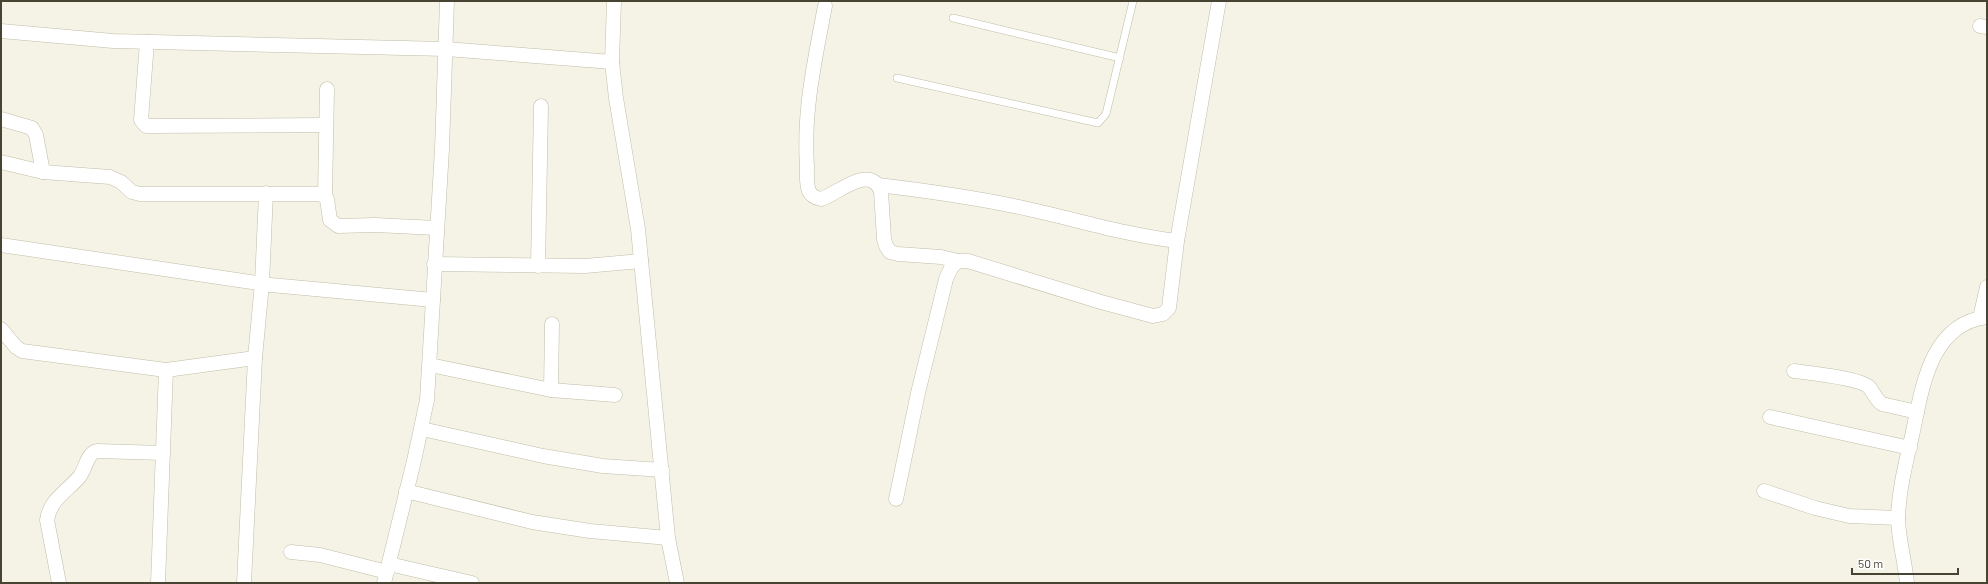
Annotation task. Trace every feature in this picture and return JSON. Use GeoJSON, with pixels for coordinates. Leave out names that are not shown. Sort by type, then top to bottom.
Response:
{"type":"FeatureCollection","features":[{"type":"Feature","properties":{"kind":"street"},"geometry":{"type":"LineString","coordinates":[[387,573],[422,429],[430,365],[434,264],[442,149],[447,1]]}},
{"type":"Feature","properties":{"kind":"street"},"geometry":{"type":"LineString","coordinates":[[614,1],[612,62],[616,98],[638,229],[668,538],[677,583]]}},
{"type":"Feature","properties":{"kind":"street"},"geometry":{"type":"LineString","coordinates":[[825,6],[810,82],[807,118],[806,153],[809,192],[814,197],[821,199],[860,179],[874,181],[881,191],[884,239],[890,252],[968,261],[1101,302],[1153,316],[1163,314],[1169,308],[1177,241],[1219,1]]}},
{"type":"Feature","properties":{"kind":"street"},"geometry":{"type":"LineString","coordinates":[[1,31],[113,41],[446,49],[612,62]]}},
{"type":"Feature","properties":{"kind":"street"},"geometry":{"type":"LineString","coordinates":[[147,42],[141,120],[146,126],[326,125]]}},
{"type":"Feature","properties":{"kind":"street"},"geometry":{"type":"LineString","coordinates":[[327,89],[325,195],[330,220],[338,226],[375,225],[437,228]]}},
{"type":"Feature","properties":{"kind":"street"},"geometry":{"type":"LineString","coordinates":[[538,266],[541,106]]}},
{"type":"Feature","properties":{"kind":"street"},"geometry":{"type":"LineString","coordinates":[[1,119],[32,128],[36,135],[43,172]]}},
{"type":"Feature","properties":{"kind":"street"},"geometry":{"type":"LineString","coordinates":[[1,162],[43,172],[110,177],[121,182],[132,192],[140,194],[313,193],[325,195]]}},
{"type":"Feature","properties":{"kind":"street"},"geometry":{"type":"LineString","coordinates":[[878,185],[978,199],[1028,209],[1128,233],[1177,241]]}},
{"type":"Feature","properties":{"kind":"street"},"geometry":{"type":"LineString","coordinates":[[244,583],[255,358],[262,284],[266,193]]}},
{"type":"Feature","properties":{"kind":"street"},"geometry":{"type":"LineString","coordinates":[[1,245],[262,284],[433,300]]}},
{"type":"Feature","properties":{"kind":"street"},"geometry":{"type":"LineString","coordinates":[[434,264],[585,266],[641,261]]}},
{"type":"Feature","properties":{"kind":"street"},"geometry":{"type":"LineString","coordinates":[[896,499],[918,393],[946,278],[951,268],[958,261]]}},
{"type":"Feature","properties":{"kind":"street"},"geometry":{"type":"LineString","coordinates":[[1907,583],[1898,518],[1902,485],[1927,371],[1939,347],[1954,330],[1974,319],[1983,318],[1987,286]]}},
{"type":"Feature","properties":{"kind":"street"},"geometry":{"type":"LineString","coordinates":[[551,390],[552,324]]}},
{"type":"Feature","properties":{"kind":"street"},"geometry":{"type":"LineString","coordinates":[[1,329],[16,347],[22,351],[166,370],[255,358]]}},
{"type":"Feature","properties":{"kind":"street"},"geometry":{"type":"LineString","coordinates":[[430,365],[551,390],[615,395]]}},
{"type":"Feature","properties":{"kind":"street"},"geometry":{"type":"LineString","coordinates":[[158,583],[166,370]]}},
{"type":"Feature","properties":{"kind":"street"},"geometry":{"type":"LineString","coordinates":[[1794,371],[1859,382],[1869,388],[1878,401],[1882,404],[1917,412]]}},
{"type":"Feature","properties":{"kind":"street"},"geometry":{"type":"LineString","coordinates":[[1770,417],[1910,448]]}},
{"type":"Feature","properties":{"kind":"street"},"geometry":{"type":"LineString","coordinates":[[422,429],[543,456],[603,466],[662,470]]}},
{"type":"Feature","properties":{"kind":"street"},"geometry":{"type":"LineString","coordinates":[[59,583],[47,520],[48,514],[58,498],[83,472],[91,454],[97,451],[163,454]]}},
{"type":"Feature","properties":{"kind":"street"},"geometry":{"type":"LineString","coordinates":[[406,491],[532,522],[590,531],[668,538]]}},
{"type":"Feature","properties":{"kind":"street"},"geometry":{"type":"LineString","coordinates":[[1764,491],[1815,508],[1849,516],[1898,518]]}},
{"type":"Feature","properties":{"kind":"street"},"geometry":{"type":"LineString","coordinates":[[291,552],[320,555],[387,573],[472,583]]}},
{"type":"Feature","properties":{"kind":"lane"},"geometry":{"type":"LineString","coordinates":[[897,78],[1098,123],[1106,114],[1133,1]]}},
{"type":"Feature","properties":{"kind":"lane"},"geometry":{"type":"LineString","coordinates":[[953,18],[1120,58]]}}]}
